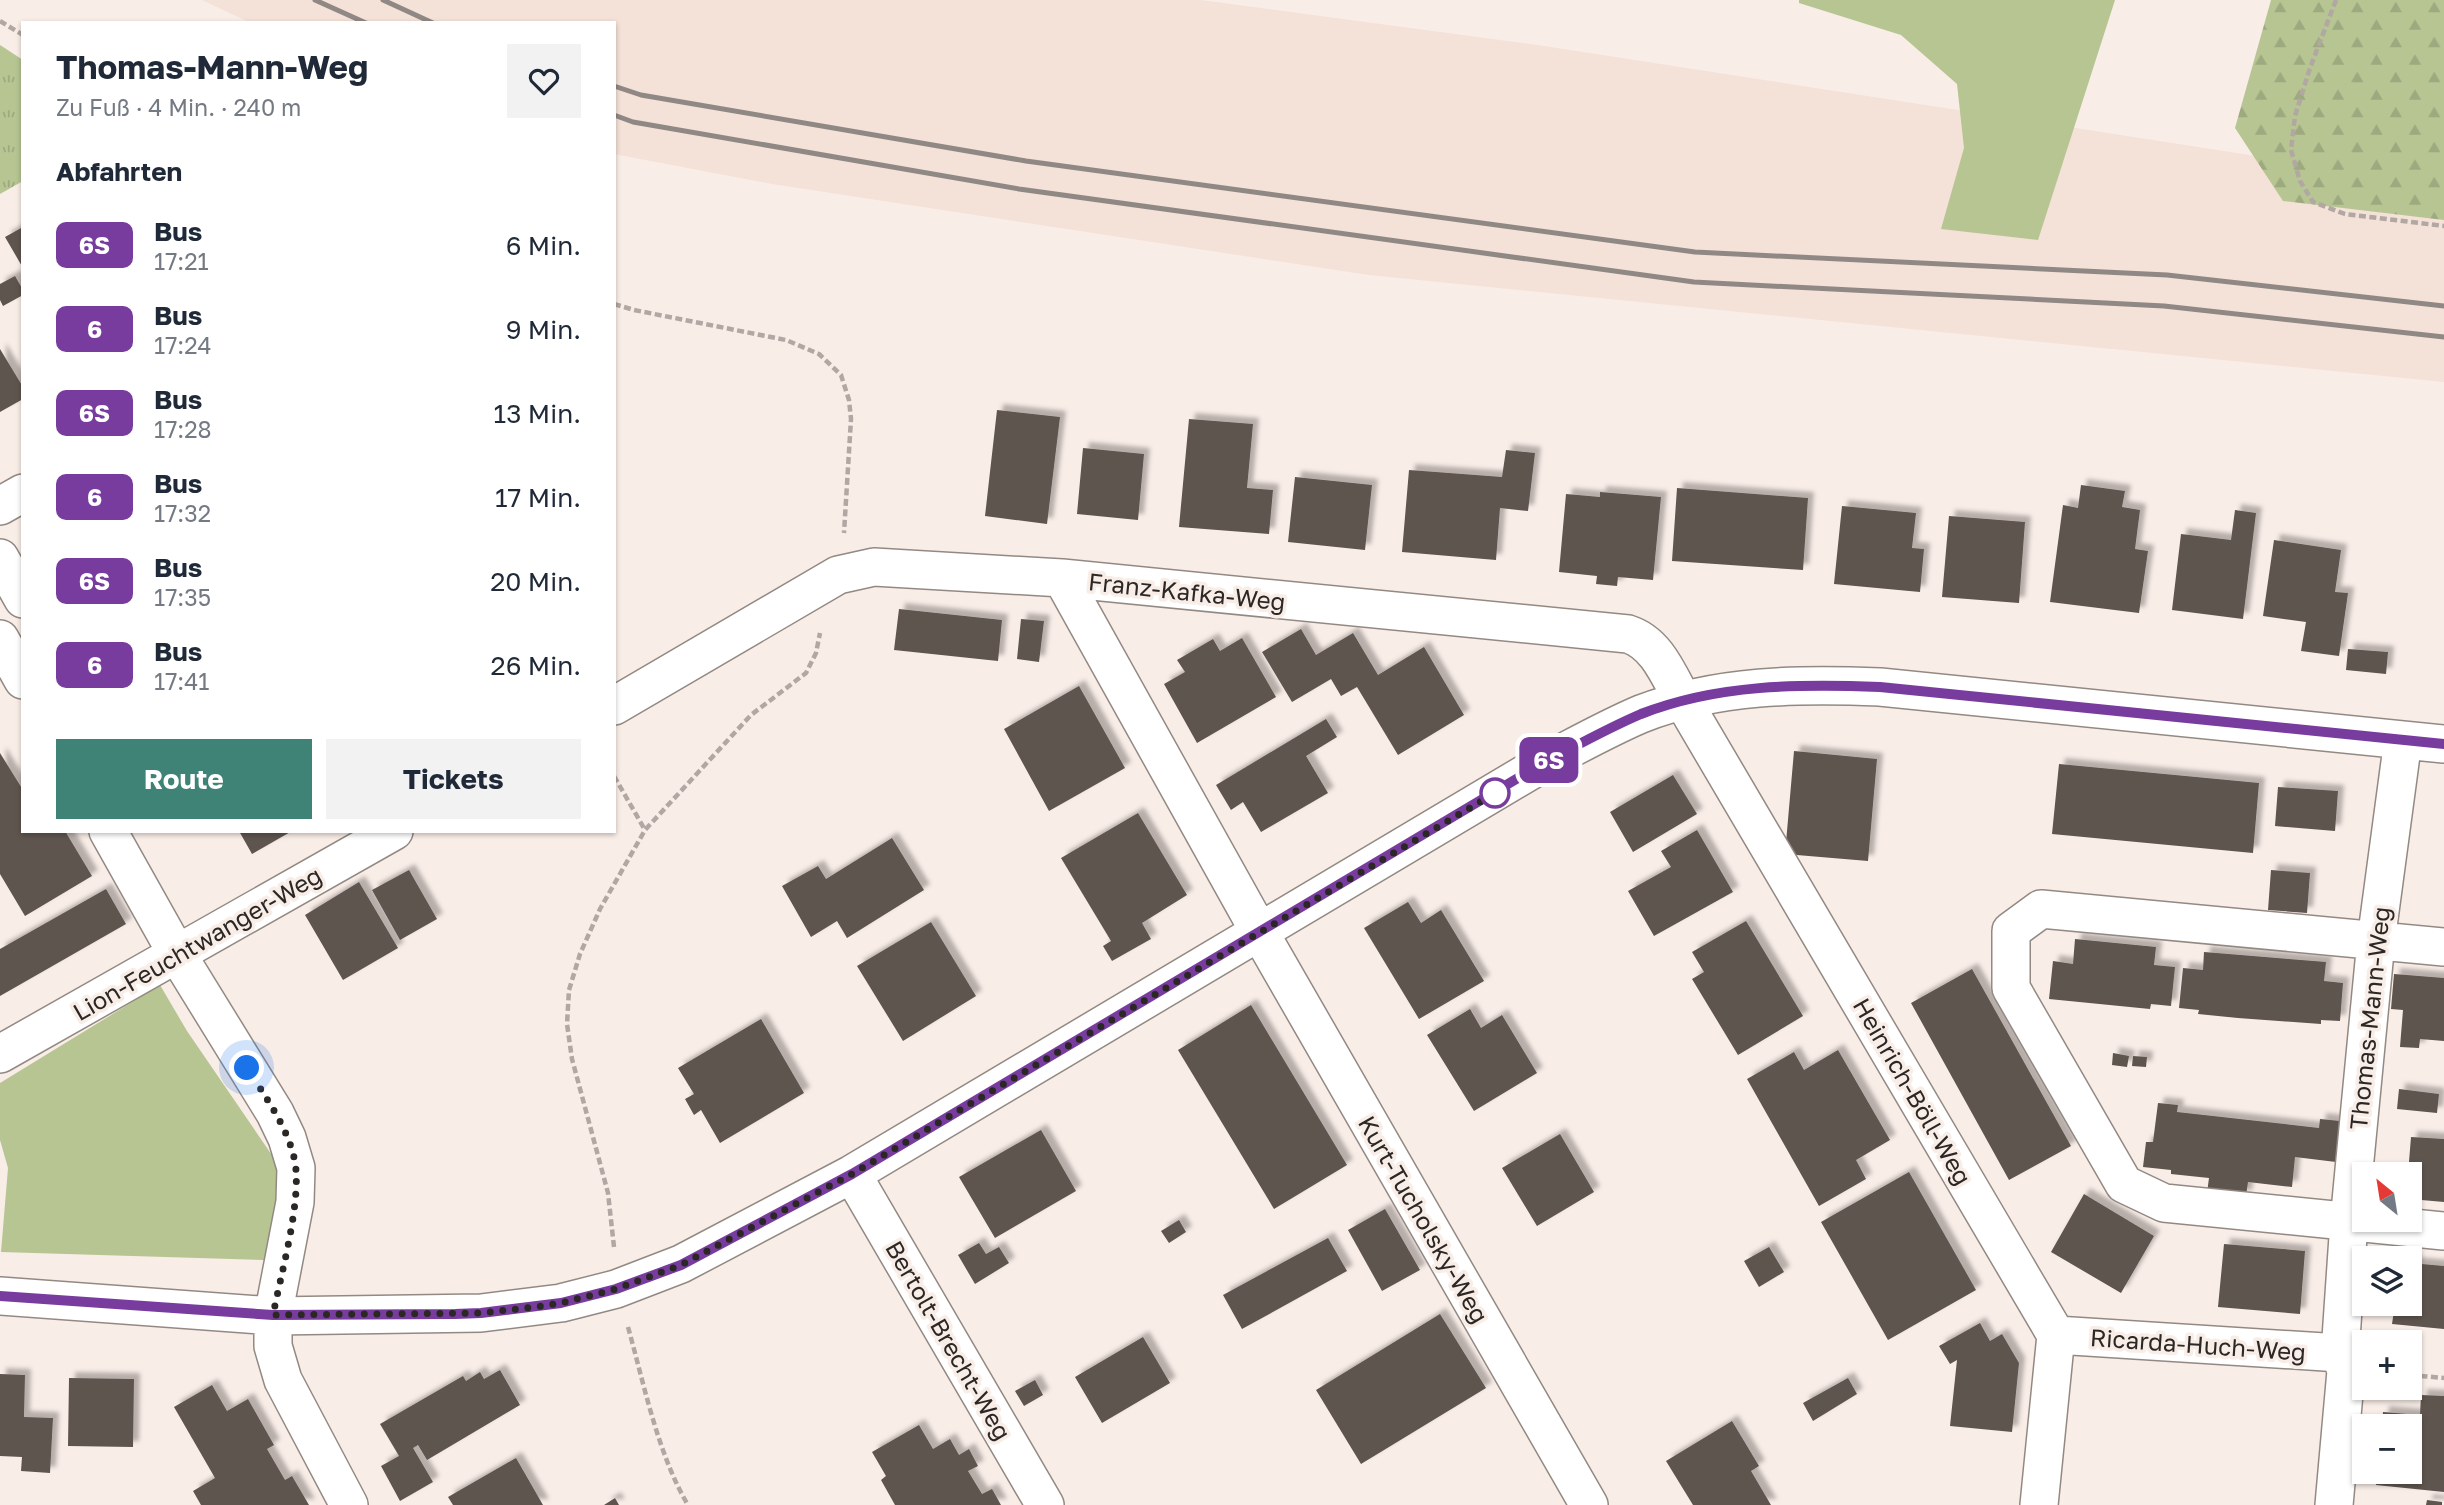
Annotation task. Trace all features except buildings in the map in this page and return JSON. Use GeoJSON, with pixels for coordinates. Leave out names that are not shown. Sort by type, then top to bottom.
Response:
{"type":"FeatureCollection","features":[{"type":"Feature","properties":{"kind":"street"},"geometry":{"type":"LineString","coordinates":[[0,506],[21,495]]}},
{"type":"Feature","properties":{"kind":"street"},"geometry":{"type":"LineString","coordinates":[[0,558],[21,595]]}},
{"type":"Feature","properties":{"kind":"street"},"geometry":{"type":"LineString","coordinates":[[616,705],[838,575],[874,566],[1062,578]]}},
{"type":"Feature","properties":{"kind":"street","name":"Franz-Kafka-Weg"},"geometry":{"type":"LineString","coordinates":[[1062,578],[1628,634],[1640,638],[1651,647],[1683,701]]}},
{"type":"Feature","properties":{"kind":"street","name":"Franz-Kafka-Weg"},"geometry":{"type":"LineString","coordinates":[[1062,578],[1260,933]]}},
{"type":"Feature","properties":{"kind":"street"},"geometry":{"type":"LineString","coordinates":[[0,624],[21,612]]}},
{"type":"Feature","properties":{"kind":"street"},"geometry":{"type":"LineString","coordinates":[[0,639],[21,676]]}},
{"type":"Feature","properties":{"kind":"street"},"geometry":{"type":"LineString","coordinates":[[0,1296],[273,1315],[481,1313],[561,1303],[616,1289],[681,1265],[852,1174],[1545,762],[1642,714],[1683,701],[1741,688],[1809,684],[1880,687],[2444,744]]}},
{"type":"Feature","properties":{"kind":"street","name":"Heinrich-Böll-Weg"},"geometry":{"type":"LineString","coordinates":[[1683,701],[2056,1335]]}},
{"type":"Feature","properties":{"kind":"street","name":"Thomas-Mann-Weg"},"geometry":{"type":"LineString","coordinates":[[2334,1505],[2346,1371],[2340,1353],[2349,1222],[2376,942],[2403,740]]}},
{"type":"Feature","properties":{"kind":"street"},"geometry":{"type":"LineString","coordinates":[[109,833],[177,954],[287,1138],[296,1168],[295,1202],[273,1315],[273,1346],[283,1380],[349,1505]]}},
{"type":"Feature","properties":{"kind":"street","name":"Lion-Feuchtwanger-Weg"},"geometry":{"type":"LineString","coordinates":[[0,1054],[390,833]]}},
{"type":"Feature","properties":{"kind":"street"},"geometry":{"type":"LineString","coordinates":[[2444,947],[2041,909],[2011,931],[2011,988],[2124,1184],[2164,1203],[2444,1231]]}},
{"type":"Feature","properties":{"kind":"street","name":"Kurt-Tucholsky-Weg"},"geometry":{"type":"LineString","coordinates":[[1260,933],[1589,1505]]}},
{"type":"Feature","properties":{"kind":"street","name":"Bertolt-Brecht-Weg"},"geometry":{"type":"LineString","coordinates":[[852,1174],[1045,1505]]}},
{"type":"Feature","properties":{"kind":"street"},"geometry":{"type":"LineString","coordinates":[[2039,1505],[2056,1335]]}},
{"type":"Feature","properties":{"kind":"street","name":"Ricarda-Huch-Weg"},"geometry":{"type":"LineString","coordinates":[[2056,1335],[2340,1353]]}},
{"type":"Feature","properties":{"kind":"path"},"geometry":{"type":"LineString","coordinates":[[2336,0],[2295,116],[2291,149],[2300,181],[2313,202],[2345,214],[2444,226]]}},
{"type":"Feature","properties":{"kind":"path"},"geometry":{"type":"LineString","coordinates":[[0,21],[21,34]]}},
{"type":"Feature","properties":{"kind":"path"},"geometry":{"type":"LineString","coordinates":[[616,305],[786,340],[819,354],[841,375],[849,400],[851,419],[838,575],[824,608],[816,653],[806,673],[751,715],[645,830],[600,909],[580,954],[569,989],[567,1024],[572,1059],[608,1193],[616,1289],[662,1445],[676,1485],[688,1505]]}},
{"type":"Feature","properties":{"kind":"path"},"geometry":{"type":"LineString","coordinates":[[616,779],[645,830]]}},
{"type":"Feature","properties":{"kind":"path"},"geometry":{"type":"LineString","coordinates":[[2422,1376],[2444,1378]]}},
{"type":"Feature","properties":{"kind":"shaded area"},"geometry":{"type":"Polygon","coordinates":[[[202,0],[1201,0],[1544,46],[2444,185],[2444,382],[1369,275],[772,184],[616,154],[616,21],[247,21],[202,0]]]}},
{"type":"Feature","properties":{"kind":"green space"},"geometry":{"type":"Polygon","coordinates":[[[1799,0],[2115,0],[2038,240],[1941,229],[1964,148],[1957,84],[1901,35],[1799,3],[1799,0]]]}},
{"type":"Feature","properties":{"kind":"green space"},"geometry":{"type":"Polygon","coordinates":[[[2271,0],[2444,0],[2444,220],[2283,201],[2235,128],[2271,0]]]}},
{"type":"Feature","properties":{"kind":"green space"},"geometry":{"type":"Polygon","coordinates":[[[0,45],[21,59],[21,182],[0,194],[0,45]]]}},
{"type":"Feature","properties":{"kind":"green space"},"geometry":{"type":"Polygon","coordinates":[[[160,985],[187,1031],[278,1164],[278,1201],[264,1260],[1,1252],[8,1168],[0,1140],[0,1083],[160,985]]]}},
{"type":"Feature","properties":{"kind":"railway"},"geometry":{"type":"LineString","coordinates":[[315,0],[362,21]]}},
{"type":"Feature","properties":{"kind":"railway"},"geometry":{"type":"LineString","coordinates":[[383,0],[429,21]]}},
{"type":"Feature","properties":{"kind":"railway"},"geometry":{"type":"LineString","coordinates":[[616,87],[641,95],[1026,161],[1695,252],[2167,275],[2444,306]]}},
{"type":"Feature","properties":{"kind":"railway"},"geometry":{"type":"LineString","coordinates":[[616,116],[633,122],[1019,189],[1694,282],[2164,306],[2444,337]]}},
{"type":"Feature","properties":{"kind":"bus line","name":"6S"},"geometry":{"type":"LineString","coordinates":[[0,1296],[273,1315],[455,1314],[561,1303],[616,1289],[681,1265],[852,1174],[1545,762],[1601,732],[1642,714],[1683,701],[1741,688],[1809,684],[1880,687],[2444,744]]}},
{"type":"Feature","properties":{"kind":"route"},"geometry":{"type":"LineString","coordinates":[[247,1068],[287,1138],[296,1168],[295,1202],[273,1315],[481,1313],[561,1303],[616,1289],[681,1265],[852,1174],[1495,793]]}}]}
